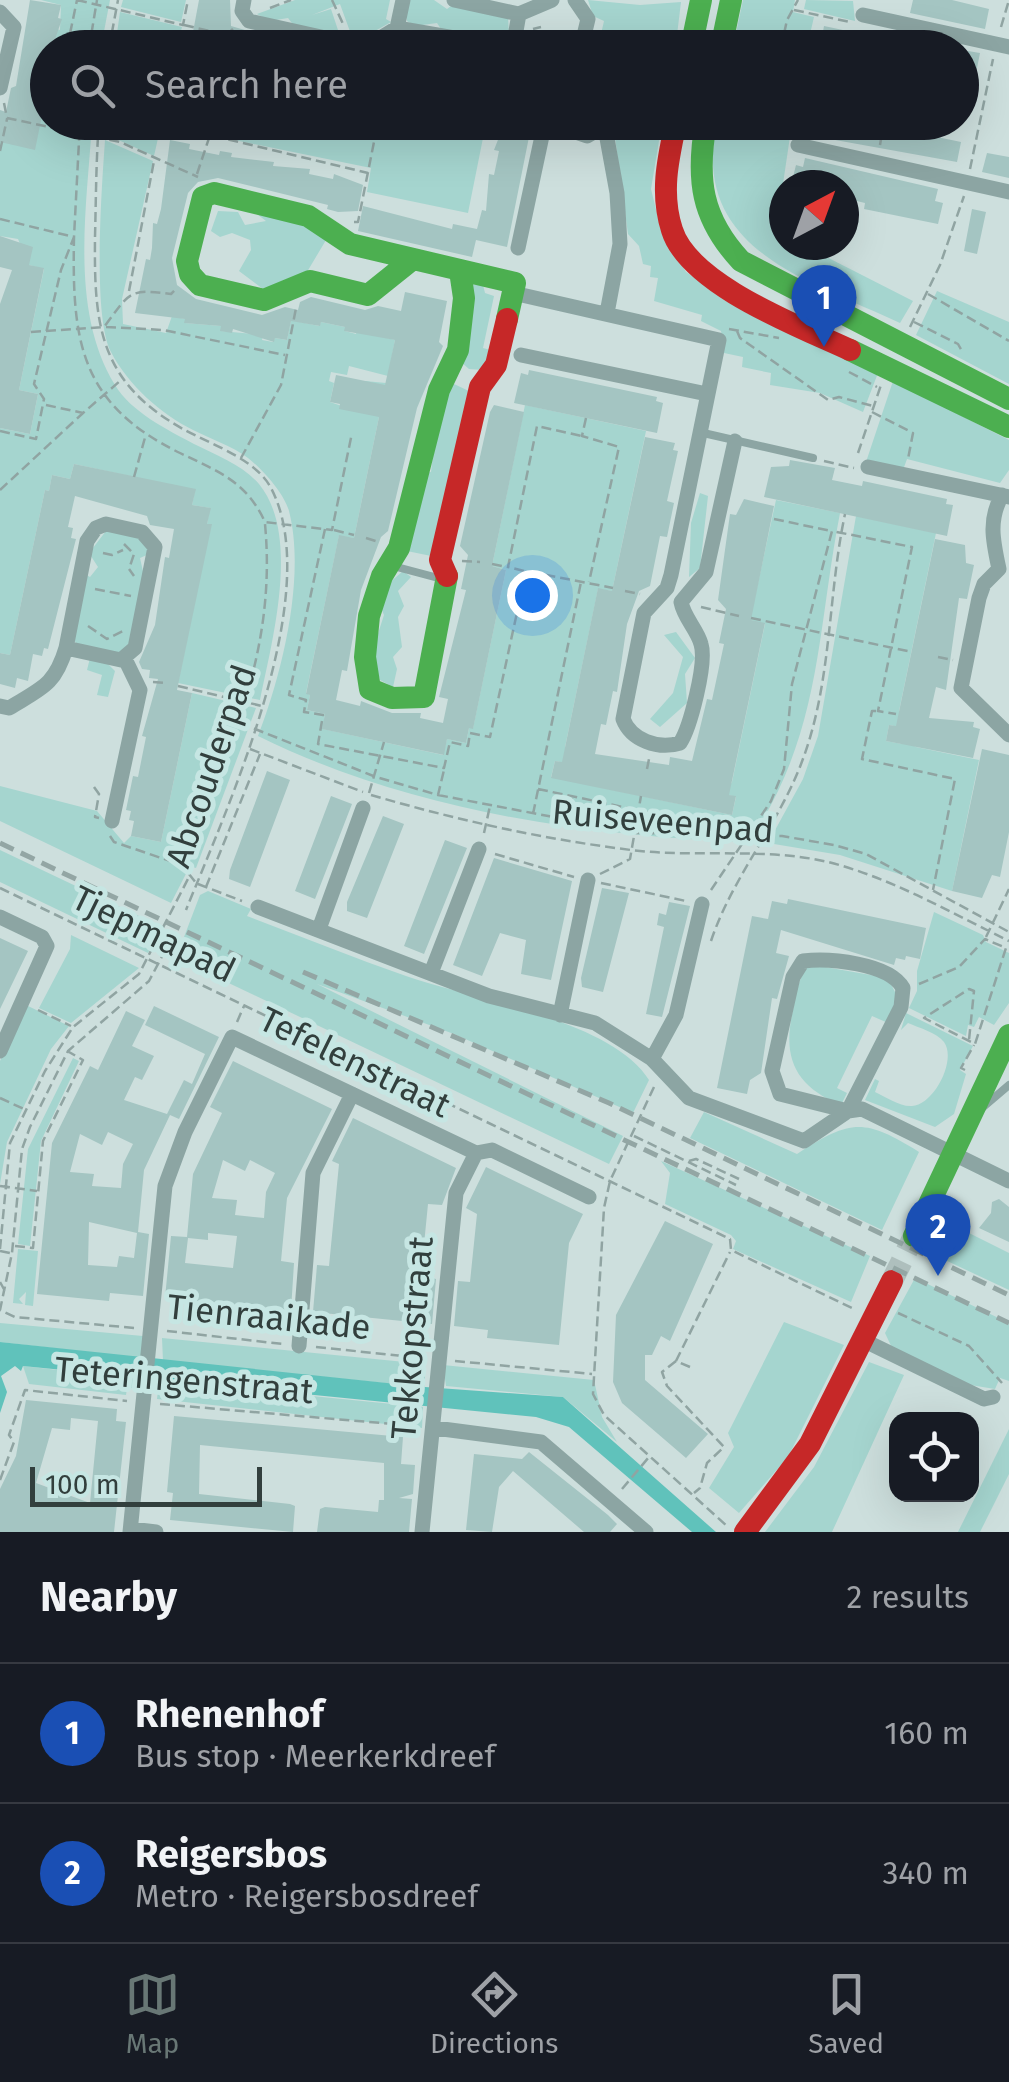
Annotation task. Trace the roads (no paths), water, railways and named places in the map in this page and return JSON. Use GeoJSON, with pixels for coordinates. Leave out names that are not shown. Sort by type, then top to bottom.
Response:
{"type":"FeatureCollection","features":[{"type":"Feature","properties":{"kind":"street"},"geometry":{"type":"LineString","coordinates":[[244,0],[242,12],[249,21],[289,30]]}},
{"type":"Feature","properties":{"kind":"street"},"geometry":{"type":"LineString","coordinates":[[394,30],[403,0]]}},
{"type":"Feature","properties":{"kind":"street"},"geometry":{"type":"LineString","coordinates":[[454,0],[520,14],[552,0]]}},
{"type":"Feature","properties":{"kind":"street"},"geometry":{"type":"LineString","coordinates":[[573,0],[588,19],[585,30]]}},
{"type":"Feature","properties":{"kind":"street"},"geometry":{"type":"LineString","coordinates":[[695,30],[701,0]]}},
{"type":"Feature","properties":{"kind":"street"},"geometry":{"type":"LineString","coordinates":[[725,30],[731,0]]}},
{"type":"Feature","properties":{"kind":"street"},"geometry":{"type":"LineString","coordinates":[[0,12],[14,27],[0,88]]}},
{"type":"Feature","properties":{"kind":"street"},"geometry":{"type":"LineString","coordinates":[[517,30],[520,14]]}},
{"type":"Feature","properties":{"kind":"street"},"geometry":{"type":"LineString","coordinates":[[863,16],[929,30]]}},
{"type":"Feature","properties":{"kind":"street"},"geometry":{"type":"LineString","coordinates":[[396,28],[408,30]]}},
{"type":"Feature","properties":{"kind":"street"},"geometry":{"type":"LineString","coordinates":[[979,41],[1009,47]]}},
{"type":"Feature","properties":{"kind":"street"},"geometry":{"type":"LineString","coordinates":[[518,248],[541,140]]}},
{"type":"Feature","properties":{"kind":"street"},"geometry":{"type":"LineString","coordinates":[[607,140],[617,192],[620,244],[607,313]]}},
{"type":"Feature","properties":{"kind":"street"},"geometry":{"type":"LineString","coordinates":[[672,140],[665,174],[666,202],[674,234],[693,264],[762,308],[1009,427]]}},
{"type":"Feature","properties":{"kind":"street"},"geometry":{"type":"LineString","coordinates":[[702,140],[699,190],[718,238],[741,261],[1009,399]]}},
{"type":"Feature","properties":{"kind":"street"},"geometry":{"type":"LineString","coordinates":[[798,145],[1009,192]]}},
{"type":"Feature","properties":{"kind":"street"},"geometry":{"type":"LineString","coordinates":[[413,258],[368,295],[310,281],[264,300],[200,285],[190,274],[187,261],[198,207],[203,197],[214,193],[308,216],[350,244],[413,258],[515,284],[496,365],[480,387],[440,560],[448,580],[424,697],[392,698],[370,689],[362,672],[384,564],[399,548],[440,390],[451,371],[467,292],[460,270]]}},
{"type":"Feature","properties":{"kind":"street"},"geometry":{"type":"LineString","coordinates":[[513,293],[718,340],[671,574],[667,588],[644,613],[623,719],[634,736],[652,743],[680,744],[688,728],[702,657],[701,644],[681,602],[706,572],[735,440]]}},
{"type":"Feature","properties":{"kind":"street"},"geometry":{"type":"LineString","coordinates":[[522,355],[707,394]]}},
{"type":"Feature","properties":{"kind":"street"},"geometry":{"type":"LineString","coordinates":[[868,467],[1006,496],[992,518],[999,568],[984,584],[979,598],[961,688],[1009,735]]}},
{"type":"Feature","properties":{"kind":"street"},"geometry":{"type":"LineString","coordinates":[[0,706],[9,708],[58,676],[86,549],[96,528],[124,527],[148,536],[154,548],[135,648],[125,659]]}},
{"type":"Feature","properties":{"kind":"street"},"geometry":{"type":"LineString","coordinates":[[66,648],[125,659]]}},
{"type":"Feature","properties":{"kind":"street"},"geometry":{"type":"LineString","coordinates":[[112,822],[140,690],[125,659]]}},
{"type":"Feature","properties":{"kind":"street"},"geometry":{"type":"LineString","coordinates":[[319,929],[366,801]]}},
{"type":"Feature","properties":{"kind":"street"},"geometry":{"type":"LineString","coordinates":[[431,973],[479,848]]}},
{"type":"Feature","properties":{"kind":"street"},"geometry":{"type":"LineString","coordinates":[[560,1015],[588,880]]}},
{"type":"Feature","properties":{"kind":"street"},"geometry":{"type":"LineString","coordinates":[[657,1065],[676,1015],[702,904]]}},
{"type":"Feature","properties":{"kind":"street"},"geometry":{"type":"LineString","coordinates":[[258,907],[489,996],[595,1024],[657,1065],[689,1098],[804,1141],[848,1112],[862,1108],[1009,1181]]}},
{"type":"Feature","properties":{"kind":"street"},"geometry":{"type":"LineString","coordinates":[[0,917],[42,937],[47,946],[0,1052]]}},
{"type":"Feature","properties":{"kind":"street"},"geometry":{"type":"LineString","coordinates":[[820,959],[888,974],[903,988],[901,1007],[848,1112],[780,1094],[775,1086],[772,1071],[792,977],[803,961],[820,959]]}},
{"type":"Feature","properties":{"kind":"street"},"geometry":{"type":"LineString","coordinates":[[914,1236],[1009,1036]]}},
{"type":"Feature","properties":{"kind":"street","name":"Tefelenstraat"},"geometry":{"type":"LineString","coordinates":[[131,1530],[165,1186],[232,1037],[476,1153],[492,1150],[589,1197]]}},
{"type":"Feature","properties":{"kind":"street"},"geometry":{"type":"LineString","coordinates":[[300,1346],[313,1173],[352,1094]]}},
{"type":"Feature","properties":{"kind":"street","name":"Tekkopstraat"},"geometry":{"type":"LineString","coordinates":[[422,1532],[456,1193],[476,1153]]}},
{"type":"Feature","properties":{"kind":"street"},"geometry":{"type":"LineString","coordinates":[[742,1526],[798,1465],[892,1281]]}},
{"type":"Feature","properties":{"kind":"street"},"geometry":{"type":"LineString","coordinates":[[874,1322],[984,1399],[1000,1395]]}},
{"type":"Feature","properties":{"kind":"street"},"geometry":{"type":"LineString","coordinates":[[435,1420],[540,1442],[646,1532]]}},
{"type":"Feature","properties":{"kind":"street"},"geometry":{"type":"LineString","coordinates":[[131,1530],[156,1532]]}},
{"type":"Feature","properties":{"kind":"lane"},"geometry":{"type":"LineString","coordinates":[[451,371],[480,387]]}},
{"type":"Feature","properties":{"kind":"lane"},"geometry":{"type":"LineString","coordinates":[[699,432],[812,458]]}},
{"type":"Feature","properties":{"kind":"lane"},"geometry":{"type":"LineString","coordinates":[[384,564],[448,580]]}},
{"type":"Feature","properties":{"kind":"lane"},"geometry":{"type":"LineString","coordinates":[[970,1116],[1006,1093],[1009,1086]]}},
{"type":"Feature","properties":{"kind":"water"},"geometry":{"type":"Polygon","coordinates":[[[0,1342],[425,1387],[563,1397],[716,1532],[692,1532],[569,1427],[536,1417],[23,1366],[21,1371],[15,1366],[1,1376],[7,1392],[0,1413],[0,1342]]]}},
{"type":"Feature","properties":{"kind":"tunnel"},"geometry":{"type":"LineString","coordinates":[[892,1281],[914,1236]]}},
{"type":"Feature","properties":{"kind":"railway"},"geometry":{"type":"LineString","coordinates":[[0,843],[1009,1323]]}},
{"type":"Feature","properties":{"kind":"railway"},"geometry":{"type":"LineString","coordinates":[[303,972],[609,1103],[1009,1295]]}},
{"type":"Feature","properties":{"kind":"place","name":"Rhenenhof"},"geometry":{"type":"Point","coordinates":[824,347]}},
{"type":"Feature","properties":{"kind":"place","name":"Reigersbos"},"geometry":{"type":"Point","coordinates":[938,1276]}}]}
